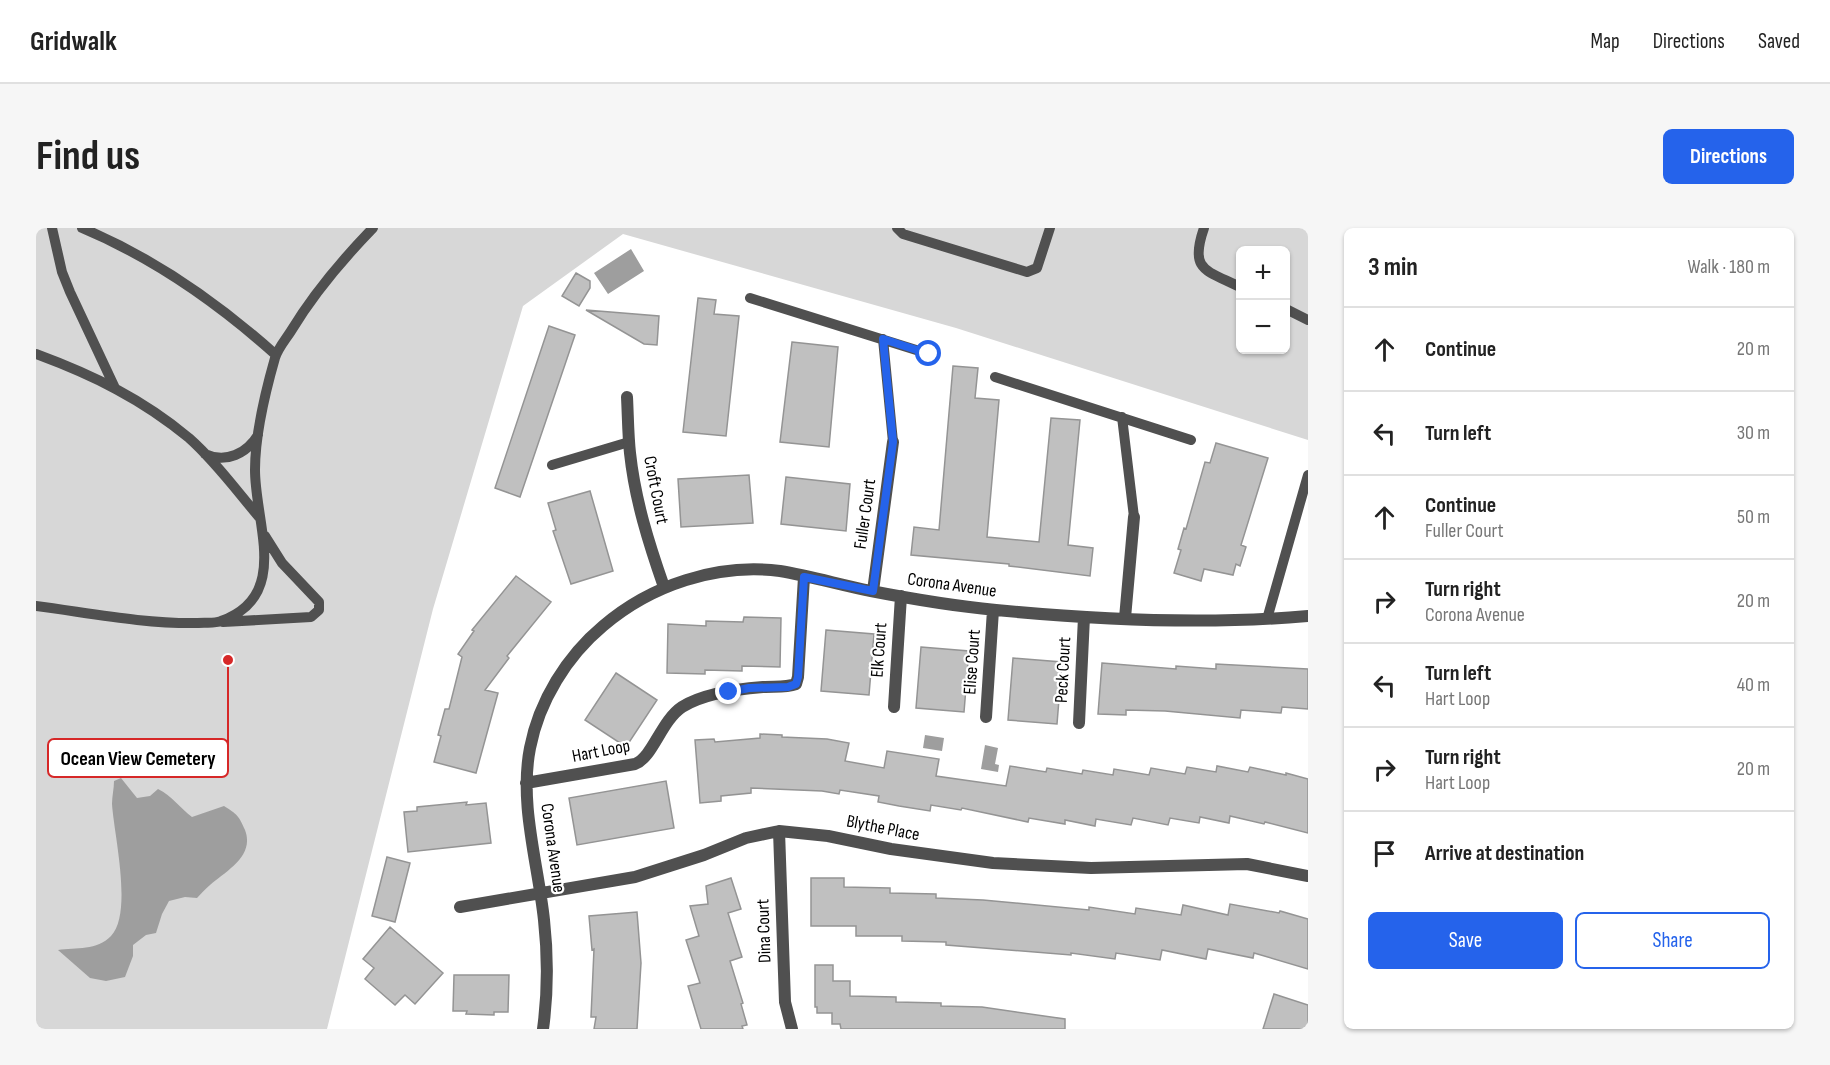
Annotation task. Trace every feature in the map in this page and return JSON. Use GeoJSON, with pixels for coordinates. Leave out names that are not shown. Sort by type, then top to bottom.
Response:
{"type":"FeatureCollection","features":[{"type":"Feature","properties":{"kind":"street","name":"Croft Court"},"geometry":{"type":"LineString","coordinates":[[627,397],[629,442],[636,496],[647,538],[664,587]]}},
{"type":"Feature","properties":{"kind":"street","name":"Fuller Court"},"geometry":{"type":"LineString","coordinates":[[873,591],[893,442]]}},
{"type":"Feature","properties":{"kind":"street"},"geometry":{"type":"LineString","coordinates":[[1125,618],[1134,517]]}},
{"type":"Feature","properties":{"kind":"street","name":"Corona Avenue"},"geometry":{"type":"LineString","coordinates":[[543,1029],[547,1004],[548,959],[526,783],[531,746],[540,715],[553,687],[570,660],[592,635],[617,613],[664,587],[696,577],[753,570],[781,572],[873,591],[993,610],[1084,617],[1212,621],[1267,620],[1308,616]]}},
{"type":"Feature","properties":{"kind":"street","name":"Hart Loop"},"geometry":{"type":"LineString","coordinates":[[526,783],[635,765],[644,759],[662,727],[682,707],[729,692],[749,688],[788,687],[796,684],[804,577]]}},
{"type":"Feature","properties":{"kind":"street","name":"Elk Court"},"geometry":{"type":"LineString","coordinates":[[894,707],[901,596]]}},
{"type":"Feature","properties":{"kind":"street","name":"Elise Court"},"geometry":{"type":"LineString","coordinates":[[986,717],[993,610]]}},
{"type":"Feature","properties":{"kind":"street","name":"Peck Court"},"geometry":{"type":"LineString","coordinates":[[1079,723],[1084,617]]}},
{"type":"Feature","properties":{"kind":"street","name":"Blythe Place"},"geometry":{"type":"LineString","coordinates":[[460,907],[635,877],[704,855],[746,838],[779,831],[828,836],[891,849],[993,863],[1090,868],[1247,864],[1308,876]]}},
{"type":"Feature","properties":{"kind":"street","name":"Dina Court"},"geometry":{"type":"LineString","coordinates":[[779,831],[785,1002],[792,1029]]}},
{"type":"Feature","properties":{"kind":"lane"},"geometry":{"type":"LineString","coordinates":[[52,228],[62,272],[115,388]]}},
{"type":"Feature","properties":{"kind":"lane"},"geometry":{"type":"LineString","coordinates":[[82,228],[155,265],[191,287],[227,313],[276,355]]}},
{"type":"Feature","properties":{"kind":"lane"},"geometry":{"type":"LineString","coordinates":[[219,622],[240,611],[254,599],[263,580],[266,561],[255,469],[262,411],[276,355],[307,304],[343,259],[373,228]]}},
{"type":"Feature","properties":{"kind":"lane"},"geometry":{"type":"LineString","coordinates":[[897,228],[903,234],[1027,272],[1040,264],[1050,228]]}},
{"type":"Feature","properties":{"kind":"lane"},"geometry":{"type":"LineString","coordinates":[[1204,228],[1197,253],[1201,266],[1236,285]]}},
{"type":"Feature","properties":{"kind":"lane"},"geometry":{"type":"LineString","coordinates":[[750,298],[929,354]]}},
{"type":"Feature","properties":{"kind":"lane"},"geometry":{"type":"LineString","coordinates":[[1290,311],[1308,320]]}},
{"type":"Feature","properties":{"kind":"lane"},"geometry":{"type":"LineString","coordinates":[[883,339],[893,442]]}},
{"type":"Feature","properties":{"kind":"lane"},"geometry":{"type":"LineString","coordinates":[[36,354],[80,370],[137,400],[189,439],[260,523],[282,563],[319,602],[320,610],[311,617],[171,623],[36,606]]}},
{"type":"Feature","properties":{"kind":"lane"},"geometry":{"type":"LineString","coordinates":[[995,377],[1191,440]]}},
{"type":"Feature","properties":{"kind":"lane"},"geometry":{"type":"LineString","coordinates":[[1122,417],[1134,517]]}},
{"type":"Feature","properties":{"kind":"lane"},"geometry":{"type":"LineString","coordinates":[[203,453],[223,458],[240,454],[247,450],[260,432]]}},
{"type":"Feature","properties":{"kind":"lane"},"geometry":{"type":"LineString","coordinates":[[552,465],[629,442]]}},
{"type":"Feature","properties":{"kind":"lane"},"geometry":{"type":"LineString","coordinates":[[1267,620],[1308,475]]}},
{"type":"Feature","properties":{"kind":"shaded area"},"geometry":{"type":"Polygon","coordinates":[[[36,228],[1308,228],[1308,440],[956,328],[623,234],[523,306],[433,609],[327,1029],[36,1029],[36,228]]]}},
{"type":"Feature","properties":{"kind":"shaded area"},"geometry":{"type":"Polygon","coordinates":[[[631,249],[644,271],[608,294],[594,273],[631,249]]]}},
{"type":"Feature","properties":{"kind":"shaded area"},"geometry":{"type":"Polygon","coordinates":[[[925,735],[944,738],[942,751],[923,748],[925,735]]]}},
{"type":"Feature","properties":{"kind":"shaded area"},"geometry":{"type":"Polygon","coordinates":[[[985,745],[998,748],[995,764],[999,765],[998,772],[981,769],[985,745]]]}},
{"type":"Feature","properties":{"kind":"shaded area"},"geometry":{"type":"Polygon","coordinates":[[[121,778],[137,798],[150,796],[158,789],[192,817],[224,806],[239,818],[247,839],[243,855],[197,898],[185,897],[169,901],[156,933],[146,935],[133,945],[133,956],[125,977],[106,981],[90,978],[58,950],[86,948],[99,944],[111,936],[117,925],[122,892],[112,804],[114,781],[121,778]]]}},
{"type":"Feature","properties":{"kind":"building"},"geometry":{"type":"Polygon","coordinates":[[[576,273],[590,281],[590,288],[579,306],[562,296],[576,273]]]}},
{"type":"Feature","properties":{"kind":"building"},"geometry":{"type":"Polygon","coordinates":[[[698,298],[716,300],[714,314],[739,316],[726,436],[683,432],[698,298]]]}},
{"type":"Feature","properties":{"kind":"building"},"geometry":{"type":"Polygon","coordinates":[[[586,310],[659,316],[657,345],[644,344],[586,310]]]}},
{"type":"Feature","properties":{"kind":"building"},"geometry":{"type":"Polygon","coordinates":[[[549,326],[575,335],[520,497],[495,488],[549,326]]]}},
{"type":"Feature","properties":{"kind":"building"},"geometry":{"type":"Polygon","coordinates":[[[792,342],[838,347],[829,447],[780,442],[792,342]]]}},
{"type":"Feature","properties":{"kind":"building"},"geometry":{"type":"Polygon","coordinates":[[[953,366],[978,368],[975,398],[999,400],[987,537],[1039,542],[1051,418],[1080,420],[1068,545],[1093,548],[1090,576],[1009,566],[1009,564],[911,555],[914,527],[939,530],[953,366]]]}},
{"type":"Feature","properties":{"kind":"building"},"geometry":{"type":"Polygon","coordinates":[[[1216,443],[1268,458],[1241,545],[1246,547],[1240,566],[1236,564],[1233,575],[1204,569],[1201,581],[1174,573],[1181,550],[1178,549],[1205,462],[1210,463],[1216,443]]]}},
{"type":"Feature","properties":{"kind":"building"},"geometry":{"type":"Polygon","coordinates":[[[749,475],[753,523],[681,527],[678,479],[749,475]]]}},
{"type":"Feature","properties":{"kind":"building"},"geometry":{"type":"Polygon","coordinates":[[[786,477],[850,484],[846,531],[781,524],[786,477]]]}},
{"type":"Feature","properties":{"kind":"building"},"geometry":{"type":"Polygon","coordinates":[[[590,491],[613,571],[571,584],[553,531],[556,530],[548,503],[590,491]]]}},
{"type":"Feature","properties":{"kind":"building"},"geometry":{"type":"Polygon","coordinates":[[[516,576],[551,602],[507,656],[509,658],[485,690],[498,693],[476,773],[434,762],[441,736],[438,735],[445,709],[449,709],[462,657],[458,654],[474,631],[472,630],[516,576]]]}},
{"type":"Feature","properties":{"kind":"building"},"geometry":{"type":"Polygon","coordinates":[[[744,617],[781,618],[780,667],[742,666],[742,671],[705,670],[705,674],[667,673],[668,624],[706,626],[706,621],[743,622],[744,617]]]}},
{"type":"Feature","properties":{"kind":"building"},"geometry":{"type":"Polygon","coordinates":[[[826,630],[874,634],[869,695],[821,691],[826,630]]]}},
{"type":"Feature","properties":{"kind":"building"},"geometry":{"type":"Polygon","coordinates":[[[921,647],[969,651],[964,712],[916,708],[921,647]]]}},
{"type":"Feature","properties":{"kind":"building"},"geometry":{"type":"Polygon","coordinates":[[[1013,658],[1062,662],[1057,724],[1008,720],[1013,658]]]}},
{"type":"Feature","properties":{"kind":"building"},"geometry":{"type":"Polygon","coordinates":[[[1102,663],[1176,669],[1176,666],[1216,669],[1216,664],[1308,669],[1308,709],[1282,707],[1281,713],[1241,710],[1240,718],[1165,711],[1126,710],[1126,715],[1098,714],[1102,663]]]}},
{"type":"Feature","properties":{"kind":"building"},"geometry":{"type":"Polygon","coordinates":[[[616,673],[657,700],[626,747],[585,720],[616,673]]]}},
{"type":"Feature","properties":{"kind":"building"},"geometry":{"type":"Polygon","coordinates":[[[760,734],[849,743],[845,761],[884,768],[887,751],[939,759],[936,776],[1006,786],[1010,766],[1046,772],[1047,768],[1082,774],[1083,770],[1113,775],[1114,769],[1149,775],[1151,768],[1185,774],[1187,767],[1216,772],[1217,766],[1248,772],[1250,767],[1286,775],[1286,773],[1308,779],[1308,833],[1230,816],[1229,823],[1200,817],[1199,823],[1170,818],[1168,825],[1133,818],[1131,825],[1096,819],[1095,826],[1065,820],[1065,824],[1029,818],[1028,822],[962,808],[961,810],[931,805],[930,811],[899,806],[878,802],[879,796],[840,790],[839,794],[822,791],[751,788],[751,793],[721,796],[721,801],[700,803],[695,740],[714,739],[715,742],[760,738],[760,734]]]}},
{"type":"Feature","properties":{"kind":"building"},"geometry":{"type":"Polygon","coordinates":[[[666,781],[674,828],[577,845],[569,798],[666,781]]]}},
{"type":"Feature","properties":{"kind":"building"},"geometry":{"type":"Polygon","coordinates":[[[467,802],[466,805],[486,803],[491,843],[408,852],[404,812],[417,811],[417,807],[467,802]]]}},
{"type":"Feature","properties":{"kind":"building"},"geometry":{"type":"Polygon","coordinates":[[[387,857],[410,863],[395,922],[372,916],[387,857]]]}},
{"type":"Feature","properties":{"kind":"building"},"geometry":{"type":"Polygon","coordinates":[[[731,878],[741,909],[728,913],[742,957],[730,961],[747,1025],[742,1026],[743,1029],[701,1029],[688,986],[700,983],[686,940],[699,936],[690,906],[708,904],[706,886],[731,878]]]}},
{"type":"Feature","properties":{"kind":"building"},"geometry":{"type":"Polygon","coordinates":[[[811,878],[844,878],[844,887],[890,888],[890,893],[936,894],[936,898],[1089,910],[1089,907],[1135,914],[1136,908],[1181,915],[1183,905],[1228,915],[1230,904],[1279,913],[1280,911],[1308,919],[1308,969],[1254,953],[1253,958],[1208,949],[1206,959],[1162,950],[1160,960],[1116,953],[1115,959],[1071,953],[1071,955],[946,945],[946,942],[902,941],[902,936],[856,936],[856,926],[811,926],[811,878]]]}},
{"type":"Feature","properties":{"kind":"building"},"geometry":{"type":"Polygon","coordinates":[[[637,912],[641,963],[637,1029],[594,1029],[596,1017],[591,1017],[594,949],[592,950],[589,916],[637,912]]]}},
{"type":"Feature","properties":{"kind":"building"},"geometry":{"type":"Polygon","coordinates":[[[390,927],[443,973],[415,1004],[405,995],[395,1005],[365,979],[374,968],[363,959],[390,927]]]}},
{"type":"Feature","properties":{"kind":"building"},"geometry":{"type":"Polygon","coordinates":[[[815,965],[833,965],[833,981],[850,981],[850,996],[896,997],[896,1002],[982,1007],[1065,1019],[1065,1029],[841,1029],[840,1024],[832,1024],[832,1013],[817,1013],[815,965]]]}},
{"type":"Feature","properties":{"kind":"building"},"geometry":{"type":"Polygon","coordinates":[[[454,975],[509,975],[508,1012],[494,1012],[494,1015],[453,1011],[454,975]]]}},
{"type":"Feature","properties":{"kind":"building"},"geometry":{"type":"Polygon","coordinates":[[[1274,994],[1308,1005],[1308,1029],[1263,1029],[1274,994]]]}},
{"type":"Feature","properties":{"kind":"place","name":"Ocean View Cemetery"},"geometry":{"type":"Point","coordinates":[228,660]}},
{"type":"Feature","properties":{"kind":"route"},"geometry":{"type":"LineString","coordinates":[[729,692],[749,688],[788,687],[796,684],[804,577],[873,591],[893,442],[883,339],[929,354]]}}]}
